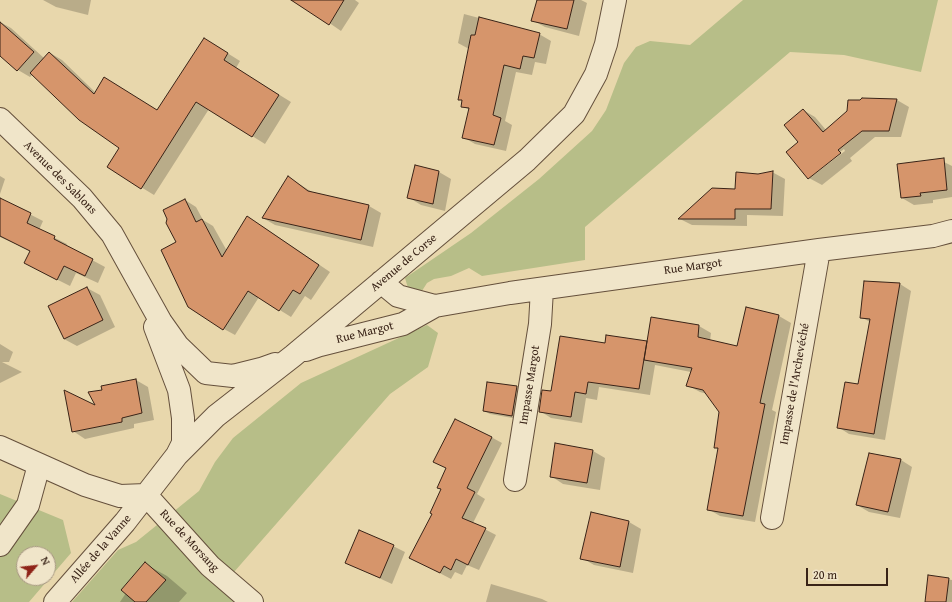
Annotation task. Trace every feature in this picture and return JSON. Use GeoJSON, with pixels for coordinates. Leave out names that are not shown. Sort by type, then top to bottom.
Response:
{"type":"FeatureCollection","features":[{"type":"Feature","properties":{"kind":"street","name":"Avenue de Corse"},"geometry":{"type":"LineString","coordinates":[[146,495],[177,455],[216,416],[293,356],[527,160],[574,114],[596,74],[606,44],[615,0]]}},
{"type":"Feature","properties":{"kind":"street","name":"Avenue des Sablons"},"geometry":{"type":"LineString","coordinates":[[0,119],[82,198],[112,234],[161,322],[178,346],[206,372],[217,392],[218,402],[216,416]]}},
{"type":"Feature","properties":{"kind":"street","name":"Rue Margot"},"geometry":{"type":"LineString","coordinates":[[293,356],[320,345],[403,324],[435,306],[475,298],[819,250],[933,236],[952,231]]}},
{"type":"Feature","properties":{"kind":"street","name":"Impasse de l'Archevéché"},"geometry":{"type":"LineString","coordinates":[[772,518],[819,250]]}},
{"type":"Feature","properties":{"kind":"street","name":"Rue Margot"},"geometry":{"type":"LineString","coordinates":[[381,282],[398,296],[435,306]]}},
{"type":"Feature","properties":{"kind":"street","name":"Avenue des Sablons"},"geometry":{"type":"LineString","coordinates":[[139,283],[179,390],[184,418],[183,443],[177,455]]}},
{"type":"Feature","properties":{"kind":"street","name":"Impasse Margot"},"geometry":{"type":"LineString","coordinates":[[515,480],[540,324],[542,289]]}},
{"type":"Feature","properties":{"kind":"street"},"geometry":{"type":"LineString","coordinates":[[206,372],[233,376],[261,369],[293,356]]}},
{"type":"Feature","properties":{"kind":"street"},"geometry":{"type":"LineString","coordinates":[[0,447],[85,485],[120,496],[146,495]]}},
{"type":"Feature","properties":{"kind":"street"},"geometry":{"type":"LineString","coordinates":[[0,545],[28,505],[39,465]]}},
{"type":"Feature","properties":{"kind":"street","name":"Rue de Morsang"},"geometry":{"type":"LineString","coordinates":[[146,495],[210,566],[252,602]]}},
{"type":"Feature","properties":{"kind":"street","name":"Allée de la Vanne"},"geometry":{"type":"LineString","coordinates":[[55,602],[125,522],[146,495]]}},
{"type":"Feature","properties":{"kind":"street"},"geometry":{"type":"LineString","coordinates":[[225,602],[227,580]]}},
{"type":"Feature","properties":{"kind":"green space"},"geometry":{"type":"Polygon","coordinates":[[[743,0],[938,0],[921,72],[844,55],[790,52],[585,227],[585,260],[482,276],[469,268],[451,276],[434,279],[427,283],[420,294],[408,288],[405,278],[471,233],[539,179],[592,131],[606,110],[624,63],[636,47],[650,41],[690,45],[743,0]]]}},
{"type":"Feature","properties":{"kind":"green space"},"geometry":{"type":"Polygon","coordinates":[[[427,325],[438,333],[428,367],[390,394],[227,580],[252,602],[72,602],[118,550],[136,542],[199,491],[215,462],[233,438],[301,383],[427,325]]]}},
{"type":"Feature","properties":{"kind":"green space"},"geometry":{"type":"Polygon","coordinates":[[[0,494],[63,520],[71,553],[56,570],[56,546],[16,546],[16,586],[43,586],[29,602],[0,602],[0,494]]]}},
{"type":"Feature","properties":{"kind":"building"},"geometry":{"type":"Polygon","coordinates":[[[291,0],[344,0],[329,25],[291,0]]]}},
{"type":"Feature","properties":{"kind":"building"},"geometry":{"type":"Polygon","coordinates":[[[537,0],[574,0],[567,29],[531,21],[537,0]]]}},
{"type":"Feature","properties":{"kind":"building"},"geometry":{"type":"Polygon","coordinates":[[[479,17],[540,33],[534,58],[523,56],[520,69],[504,65],[493,115],[501,118],[494,145],[462,138],[469,108],[461,107],[462,100],[458,100],[471,35],[475,35],[479,17]]]}},
{"type":"Feature","properties":{"kind":"building"},"geometry":{"type":"Polygon","coordinates":[[[0,22],[34,52],[17,71],[0,56],[0,22]]]}},
{"type":"Feature","properties":{"kind":"building"},"geometry":{"type":"Polygon","coordinates":[[[204,38],[228,53],[224,60],[279,95],[252,137],[196,102],[141,189],[107,167],[119,148],[79,120],[30,73],[49,52],[94,94],[104,77],[157,110],[204,38]]]}},
{"type":"Feature","properties":{"kind":"building"},"geometry":{"type":"Polygon","coordinates":[[[862,98],[897,99],[889,131],[862,131],[838,150],[841,153],[808,179],[786,152],[798,142],[784,125],[803,109],[823,132],[847,111],[848,100],[860,100],[862,98]]]}},
{"type":"Feature","properties":{"kind":"building"},"geometry":{"type":"Polygon","coordinates":[[[944,158],[947,190],[920,193],[921,196],[901,198],[897,164],[944,158]]]}},
{"type":"Feature","properties":{"kind":"building"},"geometry":{"type":"Polygon","coordinates":[[[415,165],[439,171],[433,204],[407,198],[415,165]]]}},
{"type":"Feature","properties":{"kind":"building"},"geometry":{"type":"Polygon","coordinates":[[[773,171],[771,209],[735,209],[735,219],[678,219],[712,188],[735,189],[736,172],[758,174],[773,171]]]}},
{"type":"Feature","properties":{"kind":"building"},"geometry":{"type":"Polygon","coordinates":[[[288,176],[308,191],[369,205],[361,240],[262,218],[288,176]]]}},
{"type":"Feature","properties":{"kind":"building"},"geometry":{"type":"Polygon","coordinates":[[[0,198],[31,213],[27,223],[55,236],[54,239],[93,259],[85,276],[64,266],[57,280],[24,263],[30,251],[0,236],[0,198]]]}},
{"type":"Feature","properties":{"kind":"building"},"geometry":{"type":"Polygon","coordinates":[[[185,199],[196,222],[202,219],[222,257],[247,216],[319,265],[300,294],[293,290],[279,311],[248,291],[223,330],[188,307],[161,250],[176,242],[166,223],[167,219],[163,210],[185,199]]]}},
{"type":"Feature","properties":{"kind":"building"},"geometry":{"type":"Polygon","coordinates":[[[864,281],[900,283],[874,434],[837,428],[845,382],[858,384],[870,319],[860,318],[864,281]]]}},
{"type":"Feature","properties":{"kind":"building"},"geometry":{"type":"Polygon","coordinates":[[[87,287],[103,320],[64,339],[48,306],[87,287]]]}},
{"type":"Feature","properties":{"kind":"building"},"geometry":{"type":"Polygon","coordinates":[[[746,307],[779,315],[760,403],[765,404],[743,516],[707,510],[718,448],[714,448],[719,412],[703,390],[686,386],[692,368],[644,360],[651,317],[699,325],[698,337],[737,346],[746,307]]]}},
{"type":"Feature","properties":{"kind":"building"},"geometry":{"type":"Polygon","coordinates":[[[606,335],[647,341],[639,389],[588,382],[586,394],[575,392],[571,417],[539,412],[542,390],[551,391],[560,336],[605,343],[606,335]]]}},
{"type":"Feature","properties":{"kind":"building"},"geometry":{"type":"Polygon","coordinates":[[[136,379],[142,413],[122,418],[122,422],[72,432],[64,390],[95,405],[88,392],[102,390],[101,386],[136,379]]]}},
{"type":"Feature","properties":{"kind":"building"},"geometry":{"type":"Polygon","coordinates":[[[487,382],[517,386],[512,416],[483,411],[487,382]]]}},
{"type":"Feature","properties":{"kind":"building"},"geometry":{"type":"Polygon","coordinates":[[[455,419],[492,437],[467,488],[475,492],[462,518],[486,528],[468,565],[456,559],[451,570],[444,566],[440,573],[409,558],[432,514],[430,513],[441,489],[437,488],[446,468],[433,462],[455,419]]]}},
{"type":"Feature","properties":{"kind":"building"},"geometry":{"type":"Polygon","coordinates":[[[555,443],[593,450],[587,483],[550,477],[555,443]]]}},
{"type":"Feature","properties":{"kind":"building"},"geometry":{"type":"Polygon","coordinates":[[[869,453],[901,459],[888,512],[856,505],[869,453]]]}},
{"type":"Feature","properties":{"kind":"building"},"geometry":{"type":"Polygon","coordinates":[[[591,512],[629,521],[620,567],[580,559],[591,512]]]}},
{"type":"Feature","properties":{"kind":"building"},"geometry":{"type":"Polygon","coordinates":[[[359,530],[394,545],[380,578],[345,563],[359,530]]]}},
{"type":"Feature","properties":{"kind":"building"},"geometry":{"type":"Polygon","coordinates":[[[145,562],[166,580],[146,602],[135,602],[121,590],[145,562]]]}},
{"type":"Feature","properties":{"kind":"building"},"geometry":{"type":"Polygon","coordinates":[[[928,575],[949,578],[946,602],[925,602],[928,575]]]}}]}
